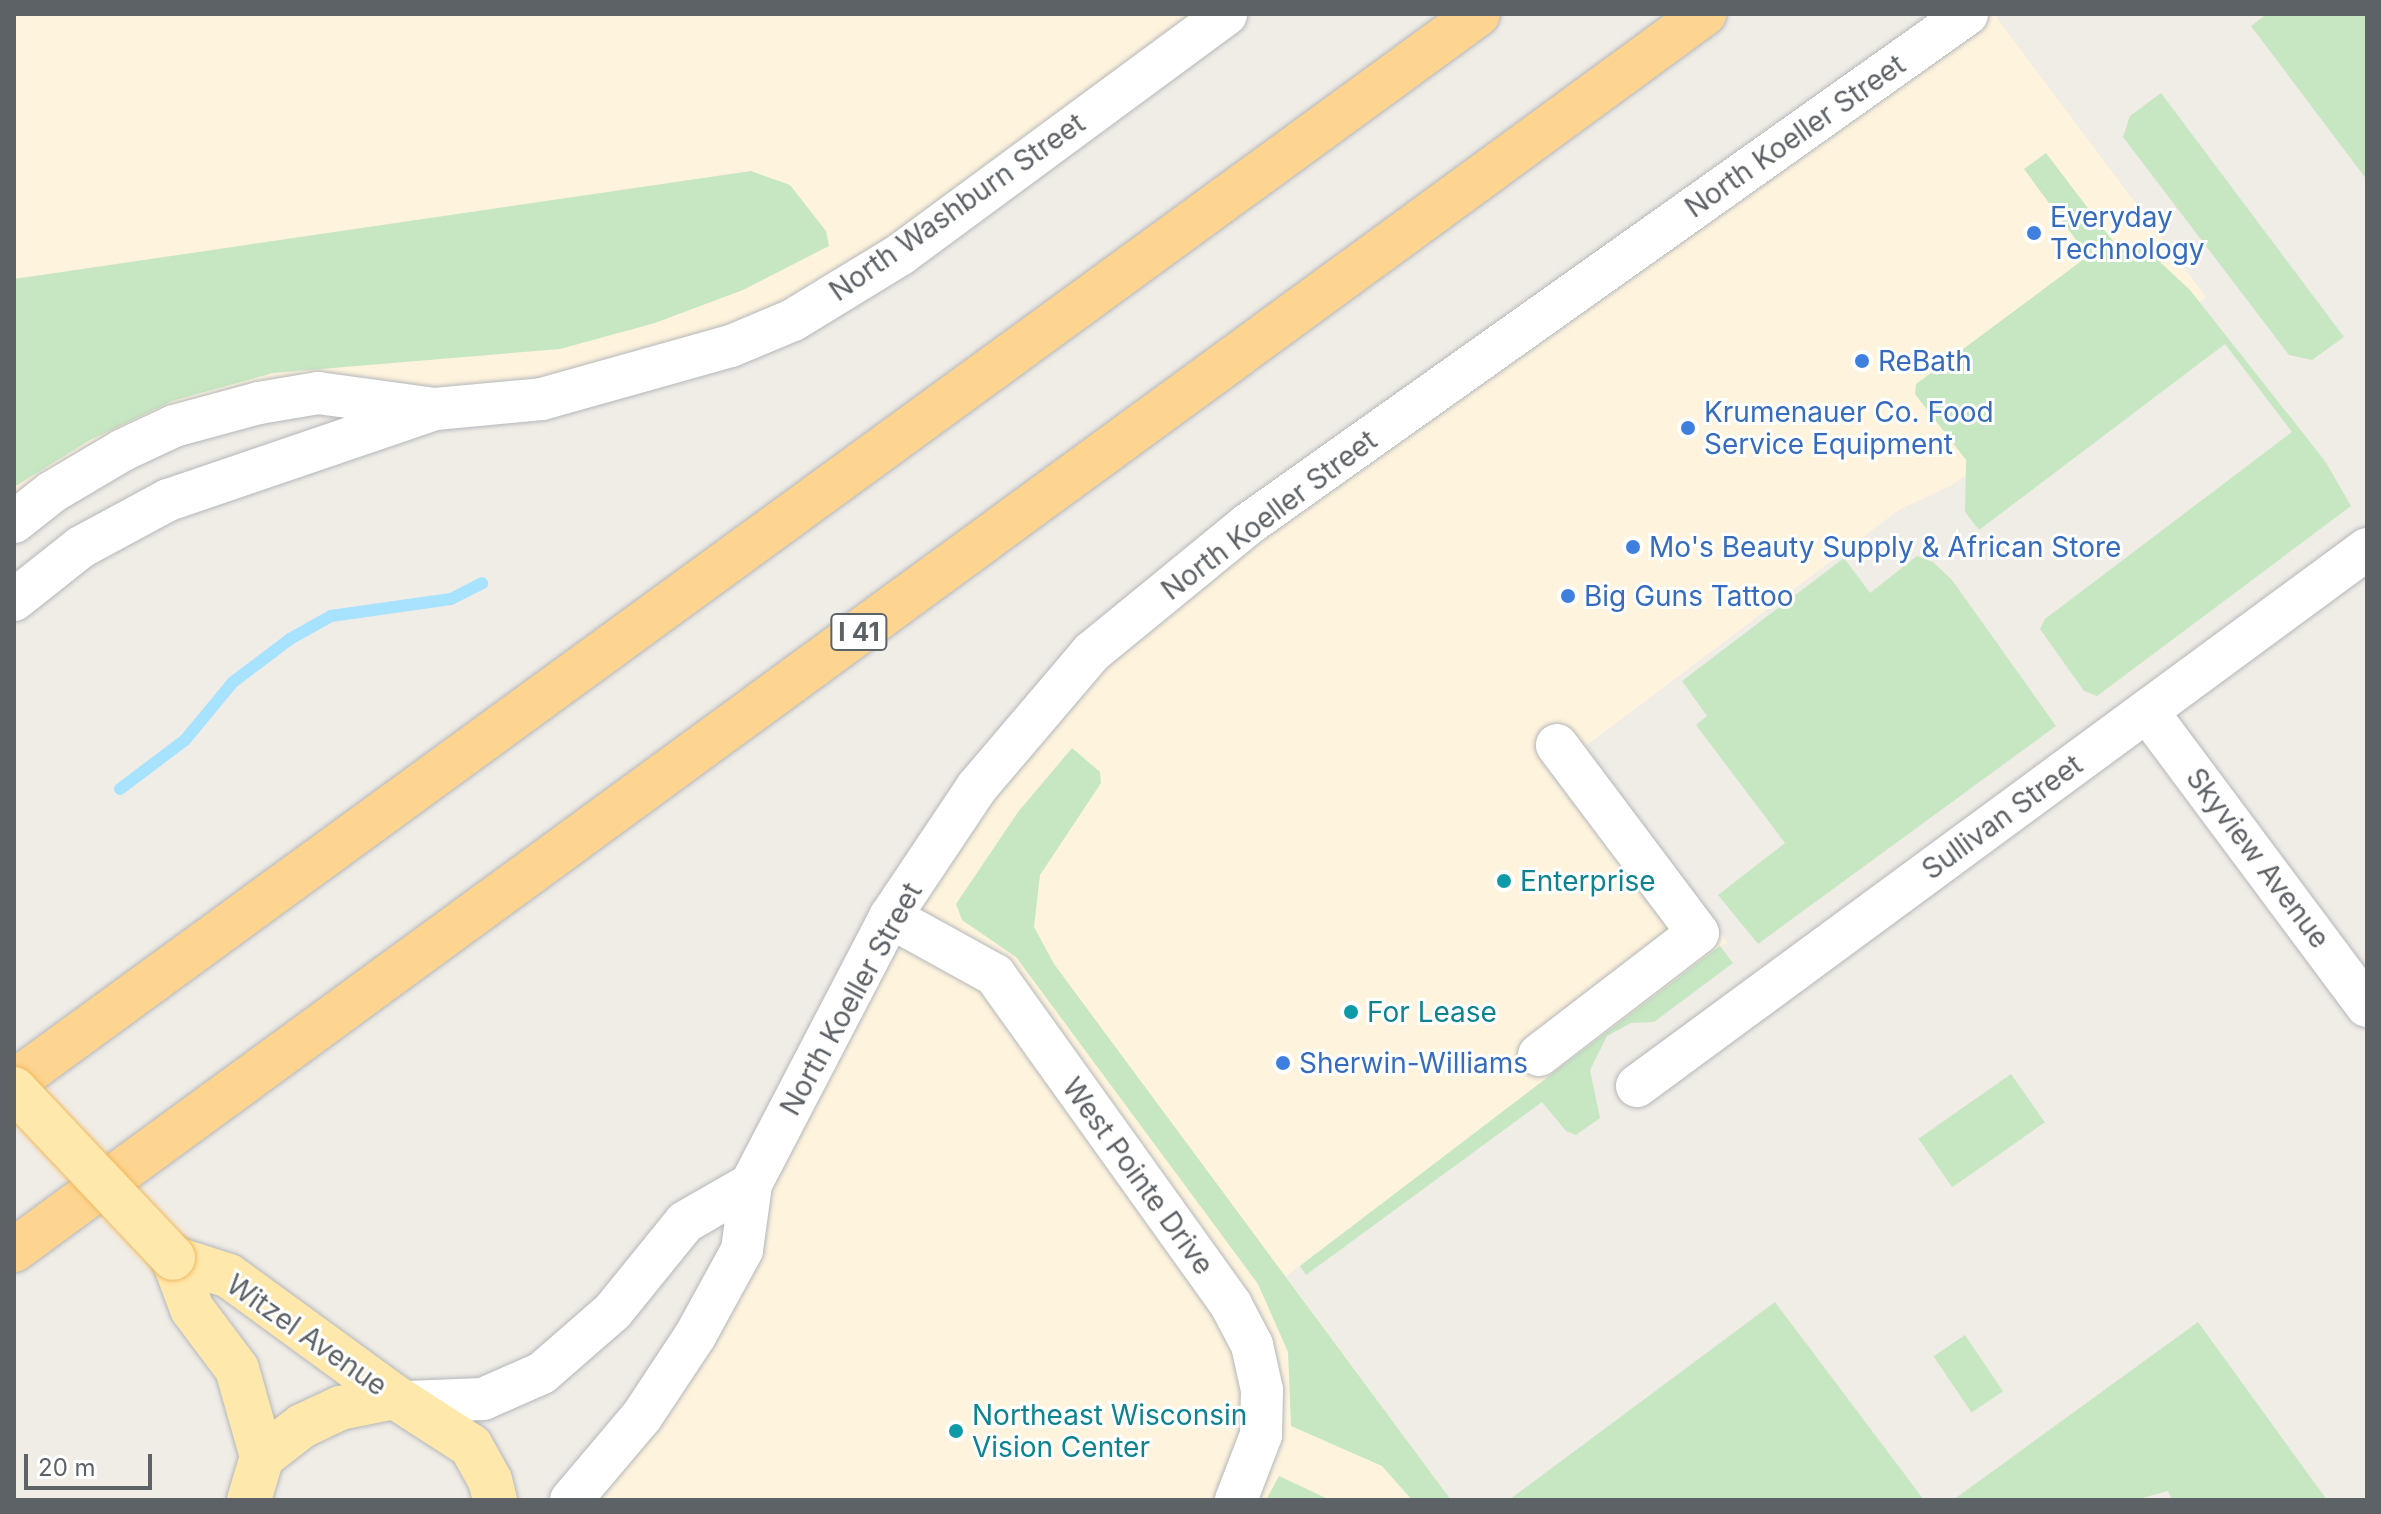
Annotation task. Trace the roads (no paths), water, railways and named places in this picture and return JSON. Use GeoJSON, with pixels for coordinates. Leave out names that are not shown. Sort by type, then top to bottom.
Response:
{"type":"FeatureCollection","features":[{"type":"Feature","properties":{"kind":"highway"},"geometry":{"type":"LineString","coordinates":[[14,1082],[1478,14]]}},
{"type":"Feature","properties":{"kind":"highway","name":"I 41"},"geometry":{"type":"LineString","coordinates":[[14,1250],[1704,14]]}},
{"type":"Feature","properties":{"kind":"main road","name":"Witzel Avenue"},"geometry":{"type":"LineString","coordinates":[[14,1089],[173,1258],[192,1309],[237,1369],[252,1484]]}},
{"type":"Feature","properties":{"kind":"main road","name":"Witzel Avenue"},"geometry":{"type":"LineString","coordinates":[[173,1258],[229,1276],[401,1400],[471,1446],[495,1500]]}},
{"type":"Feature","properties":{"kind":"main road"},"geometry":{"type":"LineString","coordinates":[[252,1484],[302,1426],[340,1408],[401,1400]]}},
{"type":"Feature","properties":{"kind":"street","name":"North Washburn Street"},"geometry":{"type":"LineString","coordinates":[[14,522],[52,492],[123,450],[202,418],[318,393],[435,409],[542,399],[610,384],[731,346],[793,320],[901,254],[1226,14]]}},
{"type":"Feature","properties":{"kind":"street","name":"North Koeller Street"},"geometry":{"type":"LineString","coordinates":[[571,1500],[642,1416],[695,1336],[742,1250],[751,1184],[890,917],[977,787],[1092,652],[1247,525],[1967,14]]}},
{"type":"Feature","properties":{"kind":"street","name":"North Washburn Street"},"geometry":{"type":"LineString","coordinates":[[14,600],[81,547],[168,500],[435,409]]}},
{"type":"Feature","properties":{"kind":"street","name":"Sullivan Street"},"geometry":{"type":"LineString","coordinates":[[1637,1086],[2367,549]]}},
{"type":"Feature","properties":{"kind":"street","name":"Skyview Avenue"},"geometry":{"type":"LineString","coordinates":[[2147,711],[2367,1006]]}},
{"type":"Feature","properties":{"kind":"street"},"geometry":{"type":"LineString","coordinates":[[1539,1055],[1698,933],[1557,745]]}},
{"type":"Feature","properties":{"kind":"street","name":"West Pointe Drive"},"geometry":{"type":"LineString","coordinates":[[890,917],[995,975],[1231,1305],[1252,1345],[1262,1390],[1261,1435],[1236,1500]]}},
{"type":"Feature","properties":{"kind":"street"},"geometry":{"type":"LineString","coordinates":[[401,1400],[483,1399],[534,1378],[604,1320],[685,1222],[751,1184]]}},
{"type":"Feature","properties":{"kind":"waterway"},"geometry":{"type":"LineString","coordinates":[[120,789],[185,740],[233,682],[290,639],[331,616],[451,599],[482,583]]}},
{"type":"Feature","properties":{"kind":"place","name":"Everyday Technology"},"geometry":{"type":"Point","coordinates":[2034,233]}},
{"type":"Feature","properties":{"kind":"place","name":"ReBath"},"geometry":{"type":"Point","coordinates":[1862,361]}},
{"type":"Feature","properties":{"kind":"place","name":"Krumenauer Co. Food Service Equipment"},"geometry":{"type":"Point","coordinates":[1688,428]}},
{"type":"Feature","properties":{"kind":"place","name":"Mo's Beauty Supply & African Store"},"geometry":{"type":"Point","coordinates":[1633,547]}},
{"type":"Feature","properties":{"kind":"place","name":"Big Guns Tattoo"},"geometry":{"type":"Point","coordinates":[1568,596]}},
{"type":"Feature","properties":{"kind":"place","name":"Enterprise"},"geometry":{"type":"Point","coordinates":[1504,881]}},
{"type":"Feature","properties":{"kind":"place","name":"For Lease"},"geometry":{"type":"Point","coordinates":[1351,1012]}},
{"type":"Feature","properties":{"kind":"place","name":"Sherwin-Williams"},"geometry":{"type":"Point","coordinates":[1283,1063]}},
{"type":"Feature","properties":{"kind":"place","name":"Northeast Wisconsin Vision Center"},"geometry":{"type":"Point","coordinates":[956,1431]}}]}
